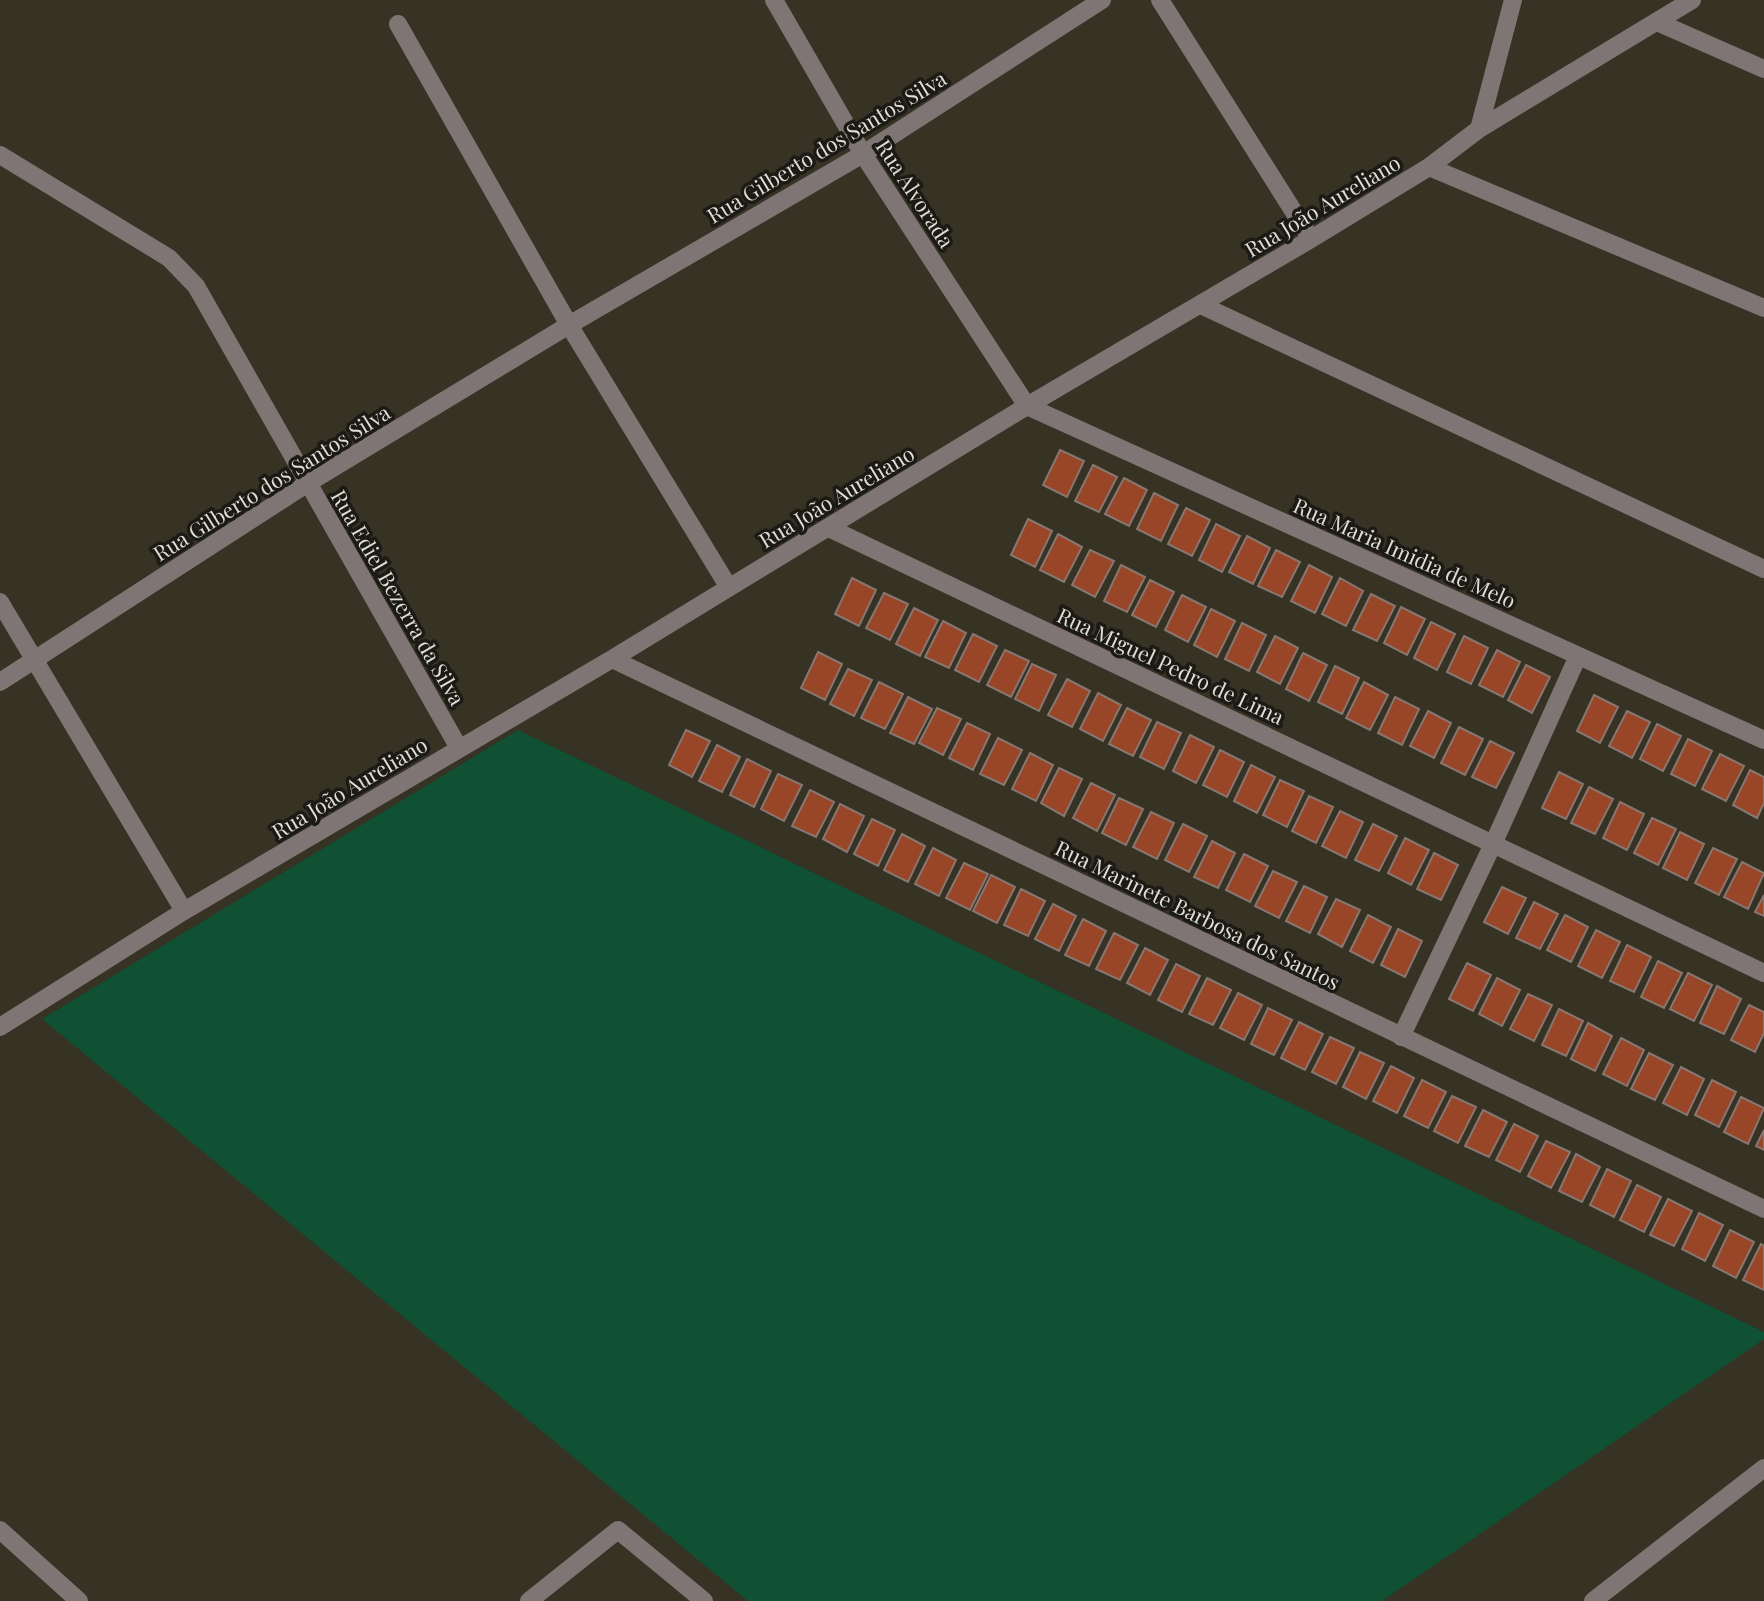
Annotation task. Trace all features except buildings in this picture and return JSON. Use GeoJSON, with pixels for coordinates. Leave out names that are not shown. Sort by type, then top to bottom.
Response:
{"type":"FeatureCollection","features":[{"type":"Feature","properties":{"kind":"street","name":"Rua Alvorada"},"geometry":{"type":"LineString","coordinates":[[774,0],[863,154],[1027,406]]}},
{"type":"Feature","properties":{"kind":"street","name":"Rua Gilberto dos Santos Silva"},"geometry":{"type":"LineString","coordinates":[[0,682],[308,483],[569,325],[863,154],[1102,0]]}},
{"type":"Feature","properties":{"kind":"street"},"geometry":{"type":"LineString","coordinates":[[1160,0],[1311,239]]}},
{"type":"Feature","properties":{"kind":"street"},"geometry":{"type":"LineString","coordinates":[[1479,129],[1513,0]]}},
{"type":"Feature","properties":{"kind":"street","name":"Rua João Aureliano"},"geometry":{"type":"LineString","coordinates":[[0,1027],[184,911],[612,659],[1027,406],[1311,239],[1429,167],[1479,129],[1692,0]]}},
{"type":"Feature","properties":{"kind":"street"},"geometry":{"type":"LineString","coordinates":[[1657,22],[1764,69]]}},
{"type":"Feature","properties":{"kind":"street"},"geometry":{"type":"LineString","coordinates":[[398,24],[569,325],[728,586]]}},
{"type":"Feature","properties":{"kind":"street","name":"Rua Ediel Bezerra da Silva"},"geometry":{"type":"LineString","coordinates":[[0,155],[169,258],[196,286],[459,748]]}},
{"type":"Feature","properties":{"kind":"street"},"geometry":{"type":"LineString","coordinates":[[1429,167],[1764,308]]}},
{"type":"Feature","properties":{"kind":"street"},"geometry":{"type":"LineString","coordinates":[[1201,305],[1764,569]]}},
{"type":"Feature","properties":{"kind":"street","name":"Rua Maria Imidia de Melo"},"geometry":{"type":"LineString","coordinates":[[1027,406],[1764,740]]}},
{"type":"Feature","properties":{"kind":"street","name":"Rua Miguel Pedro de Lima"},"geometry":{"type":"LineString","coordinates":[[829,528],[1494,842],[1764,973]]}},
{"type":"Feature","properties":{"kind":"street"},"geometry":{"type":"LineString","coordinates":[[0,602],[184,911]]}},
{"type":"Feature","properties":{"kind":"street"},"geometry":{"type":"LineString","coordinates":[[1401,1037],[1494,842],[1578,656]]}},
{"type":"Feature","properties":{"kind":"street","name":"Rua Marinete Barbosa dos Santos"},"geometry":{"type":"LineString","coordinates":[[612,659],[1764,1209]]}},
{"type":"Feature","properties":{"kind":"street"},"geometry":{"type":"LineString","coordinates":[[1594,1601],[1764,1468]]}},
{"type":"Feature","properties":{"kind":"street"},"geometry":{"type":"LineString","coordinates":[[0,1530],[79,1601]]}},
{"type":"Feature","properties":{"kind":"street"},"geometry":{"type":"LineString","coordinates":[[529,1601],[618,1530],[704,1601]]}},
{"type":"Feature","properties":{"kind":"green space"},"geometry":{"type":"Polygon","coordinates":[[[518,730],[1764,1332],[1764,1339],[1382,1601],[748,1601],[42,1019],[518,730]]]}}]}
